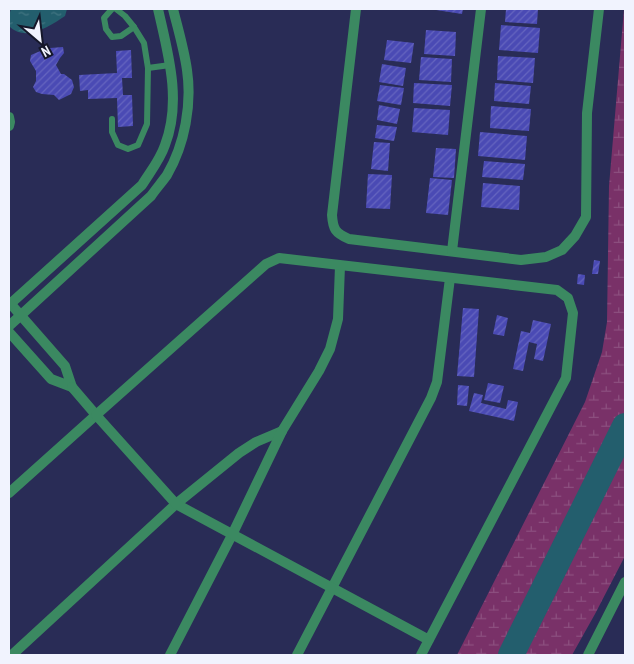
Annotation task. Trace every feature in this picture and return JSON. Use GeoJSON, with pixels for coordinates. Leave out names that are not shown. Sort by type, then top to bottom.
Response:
{"type":"FeatureCollection","features":[{"type":"Feature","properties":{"kind":"street"},"geometry":{"type":"LineString","coordinates":[[158,9],[170,65],[173,94],[171,121],[165,145],[156,165],[142,185],[9,304],[21,315],[65,366],[72,387],[176,504],[429,640]]}},
{"type":"Feature","properties":{"kind":"street"},"geometry":{"type":"LineString","coordinates":[[9,326],[150,196],[167,175],[178,151],[186,123],[189,95],[187,69],[174,9]]}},
{"type":"Feature","properties":{"kind":"street"},"geometry":{"type":"LineString","coordinates":[[356,9],[332,215],[333,226],[338,235],[348,239],[521,260],[546,257],[562,250],[576,236],[586,217],[587,113],[599,9]]}},
{"type":"Feature","properties":{"kind":"street"},"geometry":{"type":"LineString","coordinates":[[452,252],[480,9]]}},
{"type":"Feature","properties":{"kind":"street"},"geometry":{"type":"LineString","coordinates":[[9,117],[9,126]]}},
{"type":"Feature","properties":{"kind":"street"},"geometry":{"type":"LineString","coordinates":[[9,493],[266,264],[273,260],[280,258],[557,290],[568,298],[573,313],[566,378],[421,655]]}},
{"type":"Feature","properties":{"kind":"street"},"geometry":{"type":"LineString","coordinates":[[170,655],[232,535],[282,431],[330,349],[338,319],[340,266]]}},
{"type":"Feature","properties":{"kind":"street"},"geometry":{"type":"LineString","coordinates":[[297,655],[431,398],[437,382],[450,278]]}},
{"type":"Feature","properties":{"kind":"street"},"geometry":{"type":"LineString","coordinates":[[9,332],[51,379],[72,387]]}},
{"type":"Feature","properties":{"kind":"street"},"geometry":{"type":"LineString","coordinates":[[12,653],[176,504],[239,453],[256,442],[282,431]]}},
{"type":"Feature","properties":{"kind":"street"},"geometry":{"type":"LineString","coordinates":[[588,655],[625,582]]}},
{"type":"Feature","properties":{"kind":"lane"},"geometry":{"type":"LineString","coordinates":[[112,9],[104,18],[106,29],[112,36],[122,36],[134,27]]}},
{"type":"Feature","properties":{"kind":"lane"},"geometry":{"type":"LineString","coordinates":[[112,119],[112,132],[118,144],[128,149],[138,145],[147,124],[148,68],[144,43],[125,16],[116,9]]}},
{"type":"Feature","properties":{"kind":"lane"},"geometry":{"type":"LineString","coordinates":[[148,68],[170,65]]}},
{"type":"Feature","properties":{"kind":"green space"},"geometry":{"type":"Polygon","coordinates":[[[624,9],[625,556],[572,655],[457,655],[585,402],[602,352],[607,322],[609,186],[624,9]]]}},
{"type":"Feature","properties":{"kind":"water"},"geometry":{"type":"Polygon","coordinates":[[[11,9],[67,9],[65,16],[45,28],[30,33],[23,33],[10,27],[9,16],[11,9]]]}},
{"type":"Feature","properties":{"kind":"building"},"geometry":{"type":"Polygon","coordinates":[[[436,9],[463,9],[462,14],[436,9]]]}},
{"type":"Feature","properties":{"kind":"building"},"geometry":{"type":"Polygon","coordinates":[[[506,9],[538,9],[537,24],[505,22],[506,9]]]}},
{"type":"Feature","properties":{"kind":"building"},"geometry":{"type":"Polygon","coordinates":[[[501,25],[540,28],[538,53],[499,50],[501,25]]]}},
{"type":"Feature","properties":{"kind":"building"},"geometry":{"type":"Polygon","coordinates":[[[426,30],[456,32],[455,56],[424,54],[426,30]]]}},
{"type":"Feature","properties":{"kind":"building"},"geometry":{"type":"Polygon","coordinates":[[[387,40],[414,43],[411,63],[384,60],[387,40]]]}},
{"type":"Feature","properties":{"kind":"building"},"geometry":{"type":"Polygon","coordinates":[[[63,47],[64,53],[56,65],[61,74],[72,80],[74,87],[71,94],[59,100],[54,95],[36,92],[33,87],[36,81],[36,71],[30,61],[31,55],[38,52],[50,48],[63,47]]]}},
{"type":"Feature","properties":{"kind":"building"},"geometry":{"type":"Polygon","coordinates":[[[131,50],[132,78],[122,78],[123,95],[132,95],[133,126],[118,127],[117,98],[88,99],[88,90],[80,91],[79,75],[117,73],[116,51],[131,50]]]}},
{"type":"Feature","properties":{"kind":"building"},"geometry":{"type":"Polygon","coordinates":[[[498,56],[535,58],[533,83],[497,80],[498,56]]]}},
{"type":"Feature","properties":{"kind":"building"},"geometry":{"type":"Polygon","coordinates":[[[421,57],[452,59],[451,82],[419,80],[421,57]]]}},
{"type":"Feature","properties":{"kind":"building"},"geometry":{"type":"Polygon","coordinates":[[[382,64],[406,68],[403,86],[379,82],[382,64]]]}},
{"type":"Feature","properties":{"kind":"building"},"geometry":{"type":"Polygon","coordinates":[[[414,83],[452,85],[450,106],[413,103],[414,83]]]}},
{"type":"Feature","properties":{"kind":"building"},"geometry":{"type":"Polygon","coordinates":[[[495,83],[531,86],[529,104],[494,101],[495,83]]]}},
{"type":"Feature","properties":{"kind":"building"},"geometry":{"type":"Polygon","coordinates":[[[380,85],[404,88],[401,105],[377,101],[380,85]]]}},
{"type":"Feature","properties":{"kind":"building"},"geometry":{"type":"Polygon","coordinates":[[[379,105],[400,109],[397,124],[377,120],[379,105]]]}},
{"type":"Feature","properties":{"kind":"building"},"geometry":{"type":"Polygon","coordinates":[[[491,106],[531,109],[529,131],[490,128],[491,106]]]}},
{"type":"Feature","properties":{"kind":"building"},"geometry":{"type":"Polygon","coordinates":[[[414,108],[450,110],[448,135],[412,132],[414,108]]]}},
{"type":"Feature","properties":{"kind":"building"},"geometry":{"type":"Polygon","coordinates":[[[377,125],[397,127],[394,141],[375,138],[377,125]]]}},
{"type":"Feature","properties":{"kind":"building"},"geometry":{"type":"Polygon","coordinates":[[[480,132],[527,136],[525,160],[478,156],[480,132]]]}},
{"type":"Feature","properties":{"kind":"building"},"geometry":{"type":"Polygon","coordinates":[[[374,142],[390,143],[388,171],[371,169],[374,142]]]}},
{"type":"Feature","properties":{"kind":"building"},"geometry":{"type":"Polygon","coordinates":[[[436,148],[456,149],[454,178],[433,177],[436,148]]]}},
{"type":"Feature","properties":{"kind":"building"},"geometry":{"type":"Polygon","coordinates":[[[484,161],[525,164],[523,180],[482,177],[484,161]]]}},
{"type":"Feature","properties":{"kind":"building"},"geometry":{"type":"Polygon","coordinates":[[[368,174],[392,175],[390,209],[366,208],[368,174]]]}},
{"type":"Feature","properties":{"kind":"building"},"geometry":{"type":"Polygon","coordinates":[[[430,178],[452,180],[448,215],[426,213],[430,178]]]}},
{"type":"Feature","properties":{"kind":"building"},"geometry":{"type":"Polygon","coordinates":[[[483,183],[520,186],[519,210],[481,207],[483,183]]]}},
{"type":"Feature","properties":{"kind":"building"},"geometry":{"type":"Polygon","coordinates":[[[594,260],[600,261],[598,274],[592,274],[594,260]]]}},
{"type":"Feature","properties":{"kind":"building"},"geometry":{"type":"Polygon","coordinates":[[[578,274],[585,275],[584,285],[577,284],[578,274]]]}},
{"type":"Feature","properties":{"kind":"building"},"geometry":{"type":"Polygon","coordinates":[[[463,308],[479,309],[474,377],[457,376],[463,308]]]}},
{"type":"Feature","properties":{"kind":"building"},"geometry":{"type":"Polygon","coordinates":[[[497,315],[508,318],[504,336],[493,334],[497,315]]]}},
{"type":"Feature","properties":{"kind":"building"},"geometry":{"type":"Polygon","coordinates":[[[533,320],[551,324],[543,361],[534,359],[537,344],[529,342],[523,371],[513,369],[521,331],[530,333],[533,320]]]}},
{"type":"Feature","properties":{"kind":"building"},"geometry":{"type":"Polygon","coordinates":[[[488,383],[504,386],[500,403],[484,400],[488,383]]]}},
{"type":"Feature","properties":{"kind":"building"},"geometry":{"type":"Polygon","coordinates":[[[458,385],[469,386],[467,406],[457,405],[458,385]]]}},
{"type":"Feature","properties":{"kind":"building"},"geometry":{"type":"Polygon","coordinates":[[[474,393],[483,395],[481,403],[506,409],[508,400],[518,402],[514,421],[469,411],[474,393]]]}},
{"type":"Feature","properties":{"kind":"waterway"},"geometry":{"type":"LineString","coordinates":[[511,655],[625,426]]}}]}
